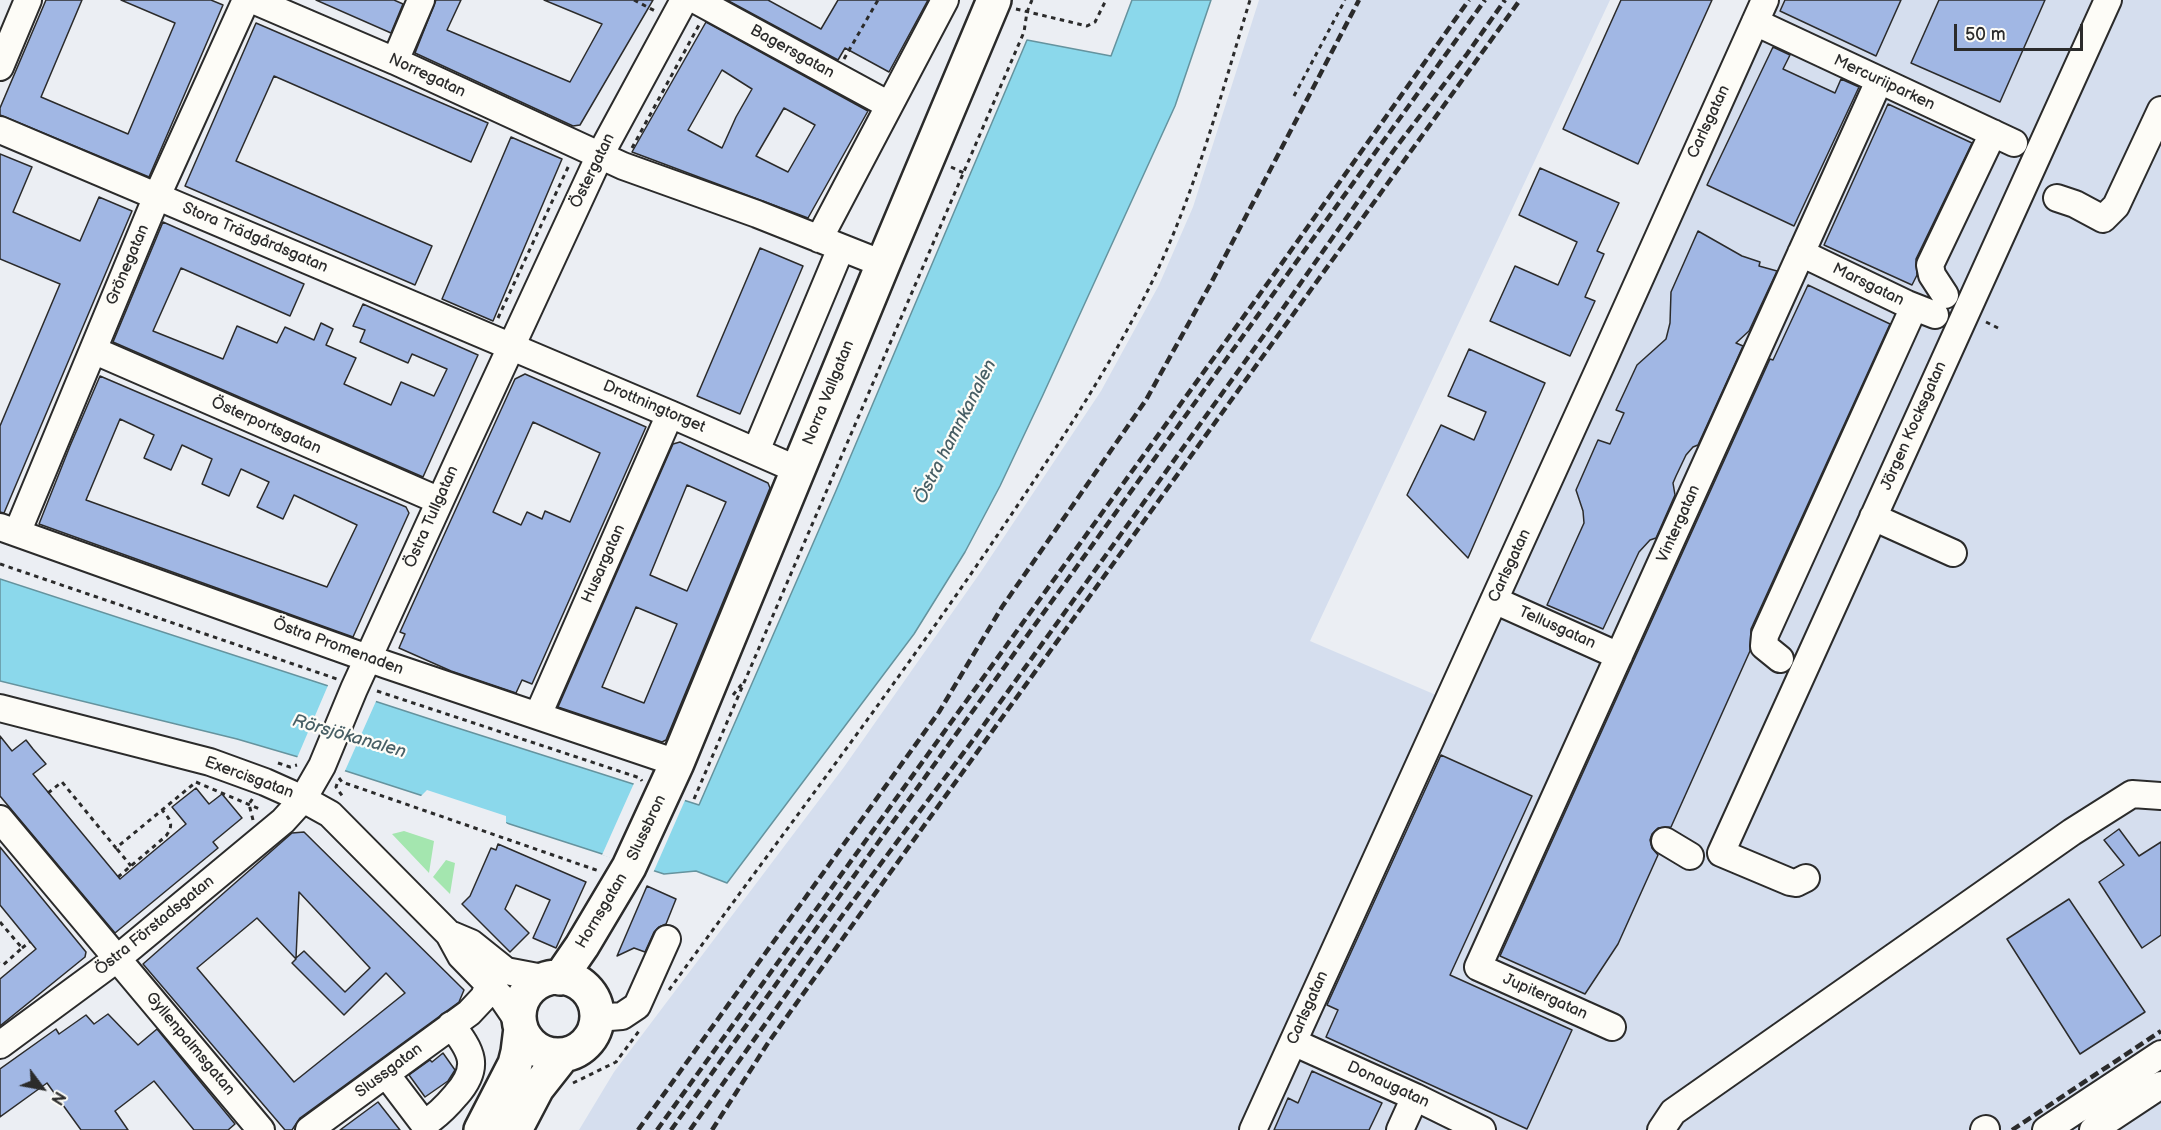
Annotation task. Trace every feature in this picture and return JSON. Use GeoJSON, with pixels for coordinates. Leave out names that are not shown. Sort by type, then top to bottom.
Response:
{"type":"FeatureCollection","features":[{"type":"Feature","properties":{"kind":"main road","name":"Norra Vallgatan"},"geometry":{"type":"LineString","coordinates":[[670,783],[883,264],[1001,3]]}},
{"type":"Feature","properties":{"kind":"main road","name":"Slussbron"},"geometry":{"type":"LineString","coordinates":[[615,870],[670,783]]}},
{"type":"Feature","properties":{"kind":"main road","name":"Hornsgatan"},"geometry":{"type":"LineString","coordinates":[[481,1130],[515,1064],[522,1001],[537,984],[554,978],[582,946],[615,870]]}},
{"type":"Feature","properties":{"kind":"main road","name":"Hornsgatan"},"geometry":{"type":"LineString","coordinates":[[515,1130],[537,1088],[567,1070],[575,1052],[585,1044],[594,1031],[594,970],[615,870]]}},
{"type":"Feature","properties":{"kind":"main road"},"geometry":{"type":"LineString","coordinates":[[554,978],[578,983],[594,1008]]}},
{"type":"Feature","properties":{"kind":"main road"},"geometry":{"type":"LineString","coordinates":[[520,1024],[533,1047],[547,1054],[567,1070]]}},
{"type":"Feature","properties":{"kind":"street"},"geometry":{"type":"LineString","coordinates":[[0,67],[28,0]]}},
{"type":"Feature","properties":{"kind":"street","name":"Grönegatan"},"geometry":{"type":"LineString","coordinates":[[8,530],[93,350],[157,196],[246,0]]}},
{"type":"Feature","properties":{"kind":"street","name":"Norregatan"},"geometry":{"type":"LineString","coordinates":[[253,0],[395,61],[600,155]]}},
{"type":"Feature","properties":{"kind":"street"},"geometry":{"type":"LineString","coordinates":[[395,61],[421,0]]}},
{"type":"Feature","properties":{"kind":"street","name":"Östergatan"},"geometry":{"type":"LineString","coordinates":[[510,346],[600,155],[684,0]]}},
{"type":"Feature","properties":{"kind":"street"},"geometry":{"type":"LineString","coordinates":[[756,451],[830,243],[889,105],[945,0]]}},
{"type":"Feature","properties":{"kind":"street","name":"Jörgen Kocksgatan"},"geometry":{"type":"LineString","coordinates":[[1806,878],[1796,883],[1790,882],[1721,853],[2108,0]]}},
{"type":"Feature","properties":{"kind":"street","name":"Bagersgatan"},"geometry":{"type":"LineString","coordinates":[[703,4],[889,105]]}},
{"type":"Feature","properties":{"kind":"street","name":"Mercuriiparken"},"geometry":{"type":"LineString","coordinates":[[1760,11],[1879,81],[2004,138],[1930,265],[1931,306]]}},
{"type":"Feature","properties":{"kind":"street","name":"Carlsgatan"},"geometry":{"type":"LineString","coordinates":[[1253,1130],[1760,11]]}},
{"type":"Feature","properties":{"kind":"street","name":"Vintergatan"},"geometry":{"type":"LineString","coordinates":[[1479,967],[1879,81]]}},
{"type":"Feature","properties":{"kind":"street"},"geometry":{"type":"LineString","coordinates":[[2057,198],[2075,204],[2103,219],[2116,206],[2161,110]]}},
{"type":"Feature","properties":{"kind":"street","name":"Stora Trädgårdsgatan"},"geometry":{"type":"LineString","coordinates":[[0,130],[510,346]]}},
{"type":"Feature","properties":{"kind":"street"},"geometry":{"type":"LineString","coordinates":[[600,155],[623,166],[883,264]]}},
{"type":"Feature","properties":{"kind":"street","name":"Marsgatan"},"geometry":{"type":"LineString","coordinates":[[1801,253],[1931,306]]}},
{"type":"Feature","properties":{"kind":"street"},"geometry":{"type":"LineString","coordinates":[[1780,659],[1764,646],[1765,635],[1931,306]]}},
{"type":"Feature","properties":{"kind":"street","name":"Drottningtorget"},"geometry":{"type":"LineString","coordinates":[[510,346],[798,470]]}},
{"type":"Feature","properties":{"kind":"street","name":"Östra Tullgatan"},"geometry":{"type":"LineString","coordinates":[[331,772],[357,686],[368,658],[510,346]]}},
{"type":"Feature","properties":{"kind":"street","name":"Österportsgatan"},"geometry":{"type":"LineString","coordinates":[[93,350],[440,501]]}},
{"type":"Feature","properties":{"kind":"street","name":"Husargatan"},"geometry":{"type":"LineString","coordinates":[[538,715],[670,414]]}},
{"type":"Feature","properties":{"kind":"street"},"geometry":{"type":"LineString","coordinates":[[1873,517],[1953,553]]}},
{"type":"Feature","properties":{"kind":"street","name":"Östra Promenaden"},"geometry":{"type":"LineString","coordinates":[[8,530],[368,658],[538,715],[670,783]]}},
{"type":"Feature","properties":{"kind":"street","name":"Tellusgatan"},"geometry":{"type":"LineString","coordinates":[[1494,600],[1619,656]]}},
{"type":"Feature","properties":{"kind":"street","name":"Exercisgatan"},"geometry":{"type":"LineString","coordinates":[[0,708],[210,762],[303,798],[330,814],[449,934],[461,956],[489,984],[520,1024]]}},
{"type":"Feature","properties":{"kind":"street"},"geometry":{"type":"LineString","coordinates":[[303,798],[331,772]]}},
{"type":"Feature","properties":{"kind":"street"},"geometry":{"type":"LineString","coordinates":[[1661,1130],[1672,1112],[2073,832],[2161,775]]}},
{"type":"Feature","properties":{"kind":"street"},"geometry":{"type":"LineString","coordinates":[[2132,794],[2161,796]]}},
{"type":"Feature","properties":{"kind":"street","name":"Östra Förstadsgatan"},"geometry":{"type":"LineString","coordinates":[[0,1045],[118,958],[283,821],[303,798]]}},
{"type":"Feature","properties":{"kind":"street","name":"Gyllenpalmsgatan"},"geometry":{"type":"LineString","coordinates":[[0,819],[261,1130]]}},
{"type":"Feature","properties":{"kind":"street"},"geometry":{"type":"LineString","coordinates":[[1665,841],[1690,856]]}},
{"type":"Feature","properties":{"kind":"street","name":"Exercisgatan"},"geometry":{"type":"LineString","coordinates":[[449,934],[471,943],[506,971],[554,978]]}},
{"type":"Feature","properties":{"kind":"street"},"geometry":{"type":"LineString","coordinates":[[594,1008],[622,1016],[640,1015],[642,1000],[667,939]]}},
{"type":"Feature","properties":{"kind":"street","name":"Jupitergatan"},"geometry":{"type":"LineString","coordinates":[[1479,967],[1612,1027]]}},
{"type":"Feature","properties":{"kind":"street","name":"Slussgatan"},"geometry":{"type":"LineString","coordinates":[[309,1130],[460,1019],[484,997],[489,984]]}},
{"type":"Feature","properties":{"kind":"street"},"geometry":{"type":"LineString","coordinates":[[386,1074],[424,1125],[438,1116],[472,1074],[471,1058],[460,1019]]}},
{"type":"Feature","properties":{"kind":"street","name":"Donaugatan"},"geometry":{"type":"LineString","coordinates":[[1293,1042],[1482,1130]]}},
{"type":"Feature","properties":{"kind":"street"},"geometry":{"type":"LineString","coordinates":[[2046,1130],[2161,1054]]}},
{"type":"Feature","properties":{"kind":"street"},"geometry":{"type":"LineString","coordinates":[[2093,1130],[2161,1084]]}},
{"type":"Feature","properties":{"kind":"street"},"geometry":{"type":"LineString","coordinates":[[1400,1130],[1415,1097]]}},
{"type":"Feature","properties":{"kind":"path"},"geometry":{"type":"LineString","coordinates":[[835,76],[878,0]]}},
{"type":"Feature","properties":{"kind":"path"},"geometry":{"type":"LineString","coordinates":[[0,564],[357,686],[640,778],[670,783],[1024,32],[1027,12],[1032,0]]}},
{"type":"Feature","properties":{"kind":"path"},"geometry":{"type":"LineString","coordinates":[[1001,3],[1027,12],[1087,26],[1095,22],[1106,0]]}},
{"type":"Feature","properties":{"kind":"path"},"geometry":{"type":"LineString","coordinates":[[567,1070],[616,1062],[640,1015],[909,664],[1095,389],[1148,290],[1175,229],[1220,104],[1250,0]]}},
{"type":"Feature","properties":{"kind":"path"},"geometry":{"type":"LineString","coordinates":[[1294,96],[1345,0]]}},
{"type":"Feature","properties":{"kind":"path"},"geometry":{"type":"LineString","coordinates":[[623,166],[703,4]]}},
{"type":"Feature","properties":{"kind":"path"},"geometry":{"type":"LineString","coordinates":[[331,772],[342,782],[615,870]]}},
{"type":"Feature","properties":{"kind":"path"},"geometry":{"type":"LineString","coordinates":[[188,779],[220,791],[283,821]]}},
{"type":"Feature","properties":{"kind":"path"},"geometry":{"type":"LineString","coordinates":[[48,793],[62,782],[131,866]]}},
{"type":"Feature","properties":{"kind":"path"},"geometry":{"type":"LineString","coordinates":[[116,848],[196,782]]}},
{"type":"Feature","properties":{"kind":"path"},"geometry":{"type":"LineString","coordinates":[[118,877],[166,836],[172,828],[171,822],[162,810]]}},
{"type":"Feature","properties":{"kind":"path"},"geometry":{"type":"LineString","coordinates":[[0,922],[22,948]]}},
{"type":"Feature","properties":{"kind":"path"},"geometry":{"type":"LineString","coordinates":[[0,963],[3,965],[30,942]]}},
{"type":"Feature","properties":{"kind":"shaded area"},"geometry":{"type":"Polygon","coordinates":[[[1259,0],[1610,0],[1310,641],[1443,698],[1768,0],[2161,0],[2161,1130],[579,1130],[614,1072],[844,767],[980,573],[1101,391],[1159,285],[1193,207],[1259,0]]]}},
{"type":"Feature","properties":{"kind":"green space"},"geometry":{"type":"Polygon","coordinates":[[[404,831],[434,841],[429,873],[392,834],[404,831]]]}},
{"type":"Feature","properties":{"kind":"green space"},"geometry":{"type":"Polygon","coordinates":[[[446,860],[455,863],[450,894],[433,877],[446,860]]]}},
{"type":"Feature","properties":{"kind":"water"},"geometry":{"type":"Polygon","coordinates":[[[1132,0],[1211,0],[1175,106],[1042,397],[1000,486],[965,552],[914,634],[727,883],[696,871],[664,874],[346,771],[237,739],[0,681],[0,579],[699,805],[835,493],[1027,40],[1111,56],[1132,0]]]}},
{"type":"Feature","properties":{"kind":"pier"},"geometry":{"type":"Polygon","coordinates":[[[329,683],[377,699],[344,773],[297,758],[329,683]]]}},
{"type":"Feature","properties":{"kind":"pier"},"geometry":{"type":"Polygon","coordinates":[[[635,781],[686,798],[653,873],[602,855],[635,781]]]}},
{"type":"Feature","properties":{"kind":"pier"},"geometry":{"type":"Polygon","coordinates":[[[427,790],[506,816],[506,823],[510,826],[420,797],[427,790]]]}},
{"type":"Feature","properties":{"kind":"building"},"geometry":{"type":"Polygon","coordinates":[[[46,0],[82,0],[41,97],[128,134],[175,23],[121,0],[211,0],[223,5],[149,177],[0,115],[0,108],[46,0]]]}},
{"type":"Feature","properties":{"kind":"building"},"geometry":{"type":"Polygon","coordinates":[[[316,0],[394,0],[403,4],[391,33],[316,0]]]}},
{"type":"Feature","properties":{"kind":"building"},"geometry":{"type":"Polygon","coordinates":[[[436,0],[461,0],[447,30],[570,82],[602,24],[544,0],[653,0],[580,125],[573,126],[415,53],[436,0]]]}},
{"type":"Feature","properties":{"kind":"building"},"geometry":{"type":"Polygon","coordinates":[[[727,0],[768,0],[821,29],[838,0],[928,0],[889,72],[845,48],[838,60],[727,0]]]}},
{"type":"Feature","properties":{"kind":"building"},"geometry":{"type":"Polygon","coordinates":[[[1621,0],[1712,0],[1638,164],[1563,129],[1621,0]]]}},
{"type":"Feature","properties":{"kind":"building"},"geometry":{"type":"Polygon","coordinates":[[[1785,0],[1901,0],[1876,56],[1780,11],[1785,0]]]}},
{"type":"Feature","properties":{"kind":"building"},"geometry":{"type":"Polygon","coordinates":[[[1939,0],[2045,0],[2000,102],[1911,63],[1939,0]]]}},
{"type":"Feature","properties":{"kind":"building"},"geometry":{"type":"Polygon","coordinates":[[[706,22],[868,111],[808,218],[632,152],[706,22]],[[722,70],[688,130],[722,148],[752,89],[722,70]],[[784,108],[756,156],[788,172],[815,125],[784,108]]]}},
{"type":"Feature","properties":{"kind":"building"},"geometry":{"type":"Polygon","coordinates":[[[256,23],[488,123],[471,162],[274,76],[236,161],[432,246],[415,285],[185,186],[256,23]]]}},
{"type":"Feature","properties":{"kind":"building"},"geometry":{"type":"Polygon","coordinates":[[[1773,47],[1790,55],[1783,69],[1835,93],[1841,79],[1859,87],[1794,226],[1707,185],[1773,47]]]}},
{"type":"Feature","properties":{"kind":"building"},"geometry":{"type":"Polygon","coordinates":[[[1888,104],[1972,143],[1916,259],[1917,275],[1912,285],[1824,245],[1888,104]]]}},
{"type":"Feature","properties":{"kind":"building"},"geometry":{"type":"Polygon","coordinates":[[[511,137],[562,159],[493,321],[442,299],[511,137]]]}},
{"type":"Feature","properties":{"kind":"building"},"geometry":{"type":"Polygon","coordinates":[[[0,154],[32,167],[13,212],[80,241],[99,197],[132,211],[4,513],[0,512],[0,426],[60,284],[0,259],[0,154]]]}},
{"type":"Feature","properties":{"kind":"building"},"geometry":{"type":"Polygon","coordinates":[[[1540,168],[1619,203],[1597,251],[1604,254],[1585,297],[1595,301],[1570,356],[1490,321],[1515,266],[1558,285],[1577,242],[1519,215],[1540,168]]]}},
{"type":"Feature","properties":{"kind":"building"},"geometry":{"type":"Polygon","coordinates":[[[163,222],[304,284],[290,316],[181,268],[153,331],[223,359],[237,326],[277,343],[285,327],[314,340],[321,323],[333,329],[326,345],[356,358],[344,384],[391,405],[401,382],[434,396],[447,369],[412,354],[408,363],[360,342],[365,330],[353,326],[363,304],[478,355],[423,477],[113,342],[163,222]]]}},
{"type":"Feature","properties":{"kind":"building"},"geometry":{"type":"Polygon","coordinates":[[[1698,231],[1742,256],[1760,262],[1759,266],[1777,271],[1749,331],[1736,343],[1743,346],[1698,445],[1686,455],[1676,476],[1673,483],[1675,495],[1656,538],[1650,540],[1639,552],[1603,629],[1547,605],[1584,523],[1583,511],[1576,490],[1598,440],[1610,444],[1624,413],[1616,410],[1637,365],[1666,339],[1670,323],[1671,292],[1698,231]]]}},
{"type":"Feature","properties":{"kind":"building"},"geometry":{"type":"Polygon","coordinates":[[[760,248],[803,266],[740,414],[697,396],[760,248]]]}},
{"type":"Feature","properties":{"kind":"building"},"geometry":{"type":"Polygon","coordinates":[[[1808,285],[1890,324],[1751,629],[1750,651],[1671,827],[1658,828],[1652,834],[1650,840],[1652,848],[1658,855],[1618,944],[1585,994],[1500,956],[1770,359],[1773,360],[1808,285]]]}},
{"type":"Feature","properties":{"kind":"building"},"geometry":{"type":"Polygon","coordinates":[[[1469,349],[1545,383],[1468,558],[1407,495],[1441,425],[1474,440],[1486,412],[1448,396],[1469,349]]]}},
{"type":"Feature","properties":{"kind":"building"},"geometry":{"type":"Polygon","coordinates":[[[525,374],[646,427],[532,684],[522,680],[516,693],[451,671],[399,648],[405,634],[400,632],[515,379],[525,374]],[[533,422],[493,512],[521,525],[527,512],[542,519],[545,511],[570,522],[600,453],[533,422]]]}},
{"type":"Feature","properties":{"kind":"building"},"geometry":{"type":"Polygon","coordinates":[[[100,376],[406,507],[409,513],[353,637],[39,524],[100,376]],[[120,419],[86,500],[327,587],[357,525],[294,495],[283,519],[257,507],[269,482],[241,469],[229,496],[202,484],[212,459],[182,445],[171,470],[144,458],[154,435],[120,419]]]}},
{"type":"Feature","properties":{"kind":"building"},"geometry":{"type":"Polygon","coordinates":[[[680,442],[768,483],[770,488],[666,740],[662,742],[558,707],[673,444],[680,442]],[[687,485],[650,575],[687,591],[726,502],[687,485]],[[636,607],[602,687],[644,703],[677,624],[636,607]]]}},
{"type":"Feature","properties":{"kind":"building"},"geometry":{"type":"Polygon","coordinates":[[[0,736],[12,751],[26,740],[46,764],[33,774],[120,879],[186,824],[172,807],[196,788],[209,804],[222,794],[242,818],[213,842],[218,848],[115,933],[0,796],[0,736]]]}},
{"type":"Feature","properties":{"kind":"building"},"geometry":{"type":"Polygon","coordinates":[[[1441,755],[1532,796],[1450,975],[1572,1030],[1527,1129],[1326,1037],[1338,1010],[1327,1005],[1441,755]]]}},
{"type":"Feature","properties":{"kind":"building"},"geometry":{"type":"Polygon","coordinates":[[[2119,829],[2139,856],[2161,842],[2161,935],[2142,948],[2099,882],[2124,865],[2104,840],[2119,829]]]}},
{"type":"Feature","properties":{"kind":"building"},"geometry":{"type":"Polygon","coordinates":[[[304,832],[464,990],[459,1002],[300,1118],[292,1130],[285,1130],[143,964],[292,833],[304,832]],[[299,892],[296,958],[304,951],[345,992],[370,968],[299,892]],[[257,918],[197,968],[294,1082],[405,993],[386,973],[344,1015],[292,963],[296,959],[257,918]]]}},
{"type":"Feature","properties":{"kind":"building"},"geometry":{"type":"Polygon","coordinates":[[[498,844],[586,882],[556,948],[533,938],[550,900],[516,885],[505,909],[529,933],[510,952],[462,904],[470,896],[491,848],[496,850],[498,844]]]}},
{"type":"Feature","properties":{"kind":"building"},"geometry":{"type":"Polygon","coordinates":[[[0,847],[86,952],[85,957],[0,1026],[0,979],[36,949],[0,905],[0,847]]]}},
{"type":"Feature","properties":{"kind":"building"},"geometry":{"type":"Polygon","coordinates":[[[647,886],[676,899],[666,924],[654,932],[645,952],[634,948],[617,956],[647,886]]]}},
{"type":"Feature","properties":{"kind":"building"},"geometry":{"type":"Polygon","coordinates":[[[2069,899],[2145,1012],[2080,1054],[2007,939],[2069,899]]]}},
{"type":"Feature","properties":{"kind":"building"},"geometry":{"type":"Polygon","coordinates":[[[108,1014],[138,1045],[157,1029],[235,1124],[228,1130],[194,1130],[154,1081],[115,1111],[128,1130],[81,1130],[47,1083],[0,1117],[0,1069],[56,1029],[59,1034],[86,1015],[94,1024],[108,1014]]]}},
{"type":"Feature","properties":{"kind":"building"},"geometry":{"type":"Polygon","coordinates":[[[443,1053],[455,1070],[448,1081],[425,1097],[409,1075],[443,1053]]]}},
{"type":"Feature","properties":{"kind":"building"},"geometry":{"type":"Polygon","coordinates":[[[1312,1071],[1382,1103],[1369,1130],[1274,1130],[1288,1098],[1298,1103],[1312,1071]]]}},
{"type":"Feature","properties":{"kind":"building"},"geometry":{"type":"Polygon","coordinates":[[[378,1102],[400,1130],[340,1130],[378,1102]]]}},
{"type":"Feature","properties":{"kind":"railway"},"geometry":{"type":"LineString","coordinates":[[638,1130],[939,712],[1002,607],[1146,400],[1210,285],[1359,0]]}},
{"type":"Feature","properties":{"kind":"railway"},"geometry":{"type":"LineString","coordinates":[[657,1130],[1469,0]]}},
{"type":"Feature","properties":{"kind":"railway"},"geometry":{"type":"LineString","coordinates":[[671,1130],[1485,0]]}},
{"type":"Feature","properties":{"kind":"railway"},"geometry":{"type":"LineString","coordinates":[[690,1130],[844,913],[973,740],[1272,324],[1394,150],[1505,0]]}},
{"type":"Feature","properties":{"kind":"railway"},"geometry":{"type":"LineString","coordinates":[[712,1130],[768,1043],[1520,0]]}},
{"type":"Feature","properties":{"kind":"railway"},"geometry":{"type":"LineString","coordinates":[[2012,1130],[2161,1031]]}},
{"type":"Feature","properties":{"kind":"water label","name":"Östra hamnkanalen"},"geometry":{"type":"Point","coordinates":[956,432]}},
{"type":"Feature","properties":{"kind":"water label","name":"Rörsjökanalen"},"geometry":{"type":"Point","coordinates":[349,737]}}]}
